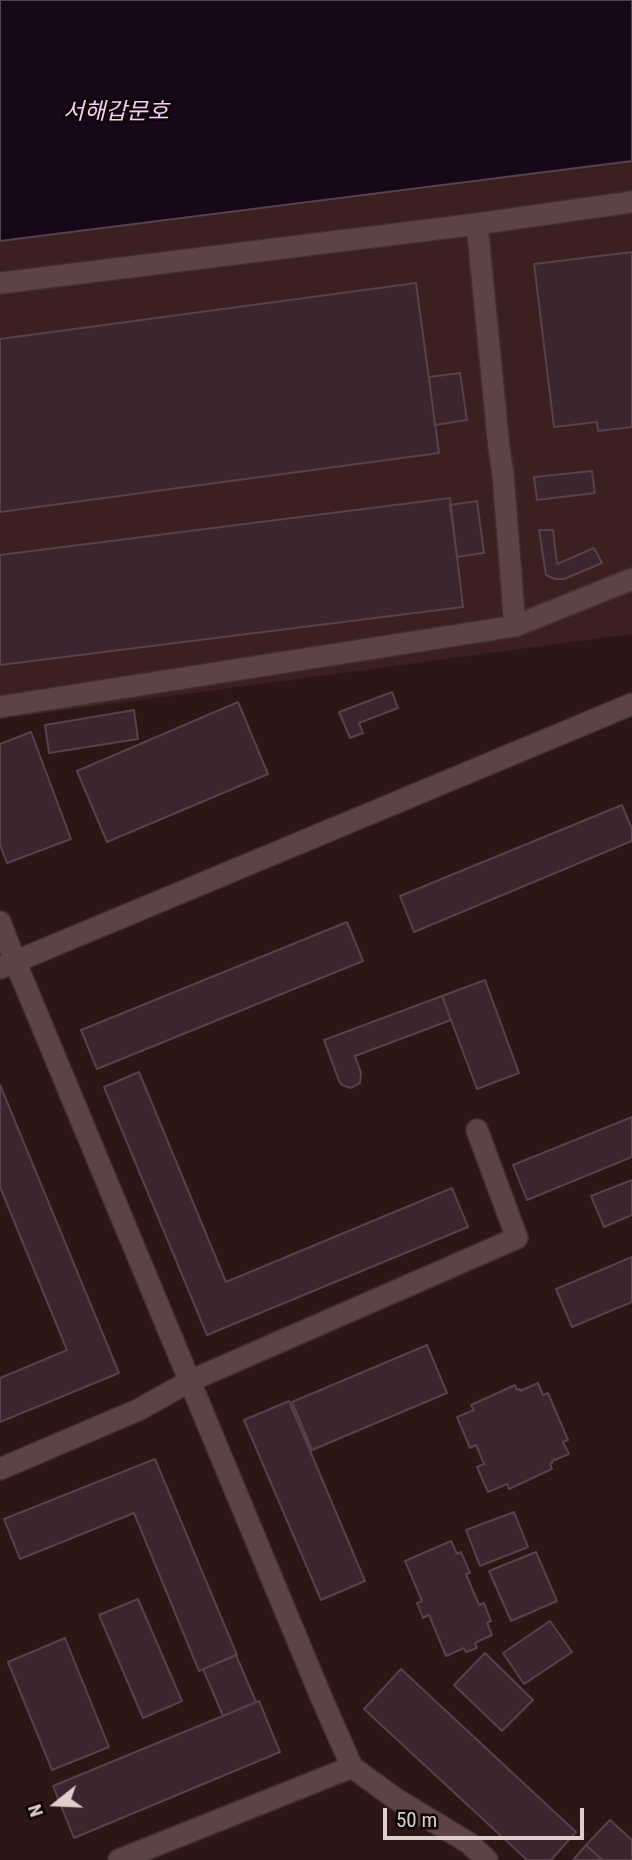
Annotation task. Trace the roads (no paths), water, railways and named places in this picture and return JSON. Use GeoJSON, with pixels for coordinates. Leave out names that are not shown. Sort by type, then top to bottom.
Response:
{"type":"FeatureCollection","features":[{"type":"Feature","properties":{"kind":"street"},"geometry":{"type":"LineString","coordinates":[[0,283],[477,224],[632,202]]}},
{"type":"Feature","properties":{"kind":"street"},"geometry":{"type":"LineString","coordinates":[[477,224],[503,474],[515,626]]}},
{"type":"Feature","properties":{"kind":"street"},"geometry":{"type":"LineString","coordinates":[[0,707],[515,626],[632,579]]}},
{"type":"Feature","properties":{"kind":"street"},"geometry":{"type":"LineString","coordinates":[[7,965],[632,704]]}},
{"type":"Feature","properties":{"kind":"street"},"geometry":{"type":"LineString","coordinates":[[0,922],[7,965],[190,1381],[352,1768],[396,1799],[469,1843],[487,1860]]}},
{"type":"Feature","properties":{"kind":"street"},"geometry":{"type":"LineString","coordinates":[[0,1469],[138,1410],[190,1381],[517,1238],[477,1130]]}},
{"type":"Feature","properties":{"kind":"street"},"geometry":{"type":"LineString","coordinates":[[119,1860],[352,1768]]}},
{"type":"Feature","properties":{"kind":"water","name":"서해갑문호"},"geometry":{"type":"Polygon","coordinates":[[[0,0],[632,0],[632,161],[0,241],[0,0]]]}}]}
